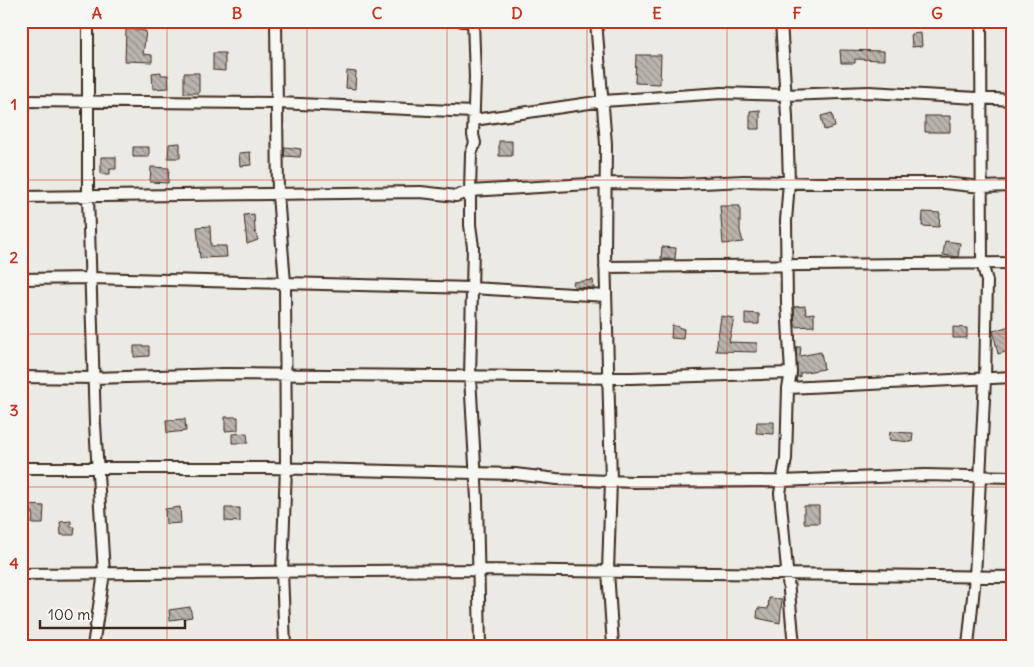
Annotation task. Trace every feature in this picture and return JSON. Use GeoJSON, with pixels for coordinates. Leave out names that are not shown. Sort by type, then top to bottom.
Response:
{"type":"FeatureCollection","features":[{"type":"Feature","properties":{"kind":"street"},"geometry":{"type":"LineString","coordinates":[[88,21],[88,196],[94,378],[104,573],[93,646]]}},
{"type":"Feature","properties":{"kind":"street"},"geometry":{"type":"LineString","coordinates":[[276,21],[278,195],[285,283],[287,374],[282,572],[285,646]]}},
{"type":"Feature","properties":{"kind":"street"},"geometry":{"type":"LineString","coordinates":[[462,21],[473,21],[476,77],[473,116],[475,143],[471,154],[470,191],[470,225],[473,247],[470,377],[480,646]]}},
{"type":"Feature","properties":{"kind":"street"},"geometry":{"type":"LineString","coordinates":[[596,21],[603,101],[606,183],[605,267],[611,481],[608,571],[614,646]]}},
{"type":"Feature","properties":{"kind":"street"},"geometry":{"type":"LineString","coordinates":[[781,21],[789,182],[786,221],[791,373],[788,388],[786,459],[780,493],[781,522],[788,574],[794,646]]}},
{"type":"Feature","properties":{"kind":"street"},"geometry":{"type":"LineString","coordinates":[[968,646],[975,577],[985,379],[987,282],[982,263],[981,21]]}},
{"type":"Feature","properties":{"kind":"street"},"geometry":{"type":"LineString","coordinates":[[21,101],[278,103],[473,116],[603,101],[722,93],[786,95],[869,92],[982,100],[1013,100]]}},
{"type":"Feature","properties":{"kind":"street"},"geometry":{"type":"LineString","coordinates":[[21,197],[421,192],[456,196],[470,191],[606,183],[944,183],[982,187],[1013,186]]}},
{"type":"Feature","properties":{"kind":"street"},"geometry":{"type":"LineString","coordinates":[[605,267],[1013,263]]}},
{"type":"Feature","properties":{"kind":"street"},"geometry":{"type":"LineString","coordinates":[[21,278],[91,278],[472,288],[606,296]]}},
{"type":"Feature","properties":{"kind":"street"},"geometry":{"type":"LineString","coordinates":[[21,377],[94,378],[287,374],[609,378],[791,373]]}},
{"type":"Feature","properties":{"kind":"street"},"geometry":{"type":"LineString","coordinates":[[788,388],[1013,377]]}},
{"type":"Feature","properties":{"kind":"street"},"geometry":{"type":"LineString","coordinates":[[21,468],[286,468],[475,473],[611,481],[782,480],[925,475],[1013,477]]}},
{"type":"Feature","properties":{"kind":"street"},"geometry":{"type":"LineString","coordinates":[[21,574],[478,570],[1013,577]]}},
{"type":"Feature","properties":{"kind":"building"},"geometry":{"type":"Polygon","coordinates":[[[126,29],[146,31],[143,54],[152,55],[152,62],[125,61],[126,29]]]}},
{"type":"Feature","properties":{"kind":"building"},"geometry":{"type":"Polygon","coordinates":[[[921,33],[922,46],[912,47],[911,34],[921,33]]]}},
{"type":"Feature","properties":{"kind":"building"},"geometry":{"type":"Polygon","coordinates":[[[840,50],[884,51],[884,60],[855,59],[855,63],[841,63],[840,50]]]}},
{"type":"Feature","properties":{"kind":"building"},"geometry":{"type":"Polygon","coordinates":[[[213,53],[225,53],[225,71],[213,70],[213,53]]]}},
{"type":"Feature","properties":{"kind":"building"},"geometry":{"type":"Polygon","coordinates":[[[636,55],[661,55],[660,84],[635,83],[636,55]]]}},
{"type":"Feature","properties":{"kind":"building"},"geometry":{"type":"Polygon","coordinates":[[[347,71],[356,72],[355,89],[346,88],[347,71]]]}},
{"type":"Feature","properties":{"kind":"building"},"geometry":{"type":"Polygon","coordinates":[[[161,72],[161,75],[168,75],[169,88],[153,89],[152,73],[161,72]]]}},
{"type":"Feature","properties":{"kind":"building"},"geometry":{"type":"Polygon","coordinates":[[[184,73],[199,73],[199,93],[184,93],[184,73]]]}},
{"type":"Feature","properties":{"kind":"building"},"geometry":{"type":"Polygon","coordinates":[[[760,110],[760,129],[750,129],[750,111],[760,110]]]}},
{"type":"Feature","properties":{"kind":"building"},"geometry":{"type":"Polygon","coordinates":[[[832,113],[835,127],[824,130],[821,116],[832,113]]]}},
{"type":"Feature","properties":{"kind":"building"},"geometry":{"type":"Polygon","coordinates":[[[925,116],[950,116],[950,132],[925,132],[925,116]]]}},
{"type":"Feature","properties":{"kind":"building"},"geometry":{"type":"Polygon","coordinates":[[[499,141],[512,141],[512,156],[499,156],[499,141]]]}},
{"type":"Feature","properties":{"kind":"building"},"geometry":{"type":"Polygon","coordinates":[[[180,143],[180,158],[168,158],[169,144],[180,143]]]}},
{"type":"Feature","properties":{"kind":"building"},"geometry":{"type":"Polygon","coordinates":[[[133,147],[149,147],[149,157],[133,157],[133,147]]]}},
{"type":"Feature","properties":{"kind":"building"},"geometry":{"type":"Polygon","coordinates":[[[285,147],[301,149],[300,157],[284,156],[285,147]]]}},
{"type":"Feature","properties":{"kind":"building"},"geometry":{"type":"Polygon","coordinates":[[[250,152],[251,165],[240,166],[239,153],[250,152]]]}},
{"type":"Feature","properties":{"kind":"building"},"geometry":{"type":"Polygon","coordinates":[[[101,157],[116,157],[116,169],[110,169],[110,174],[101,174],[101,157]]]}},
{"type":"Feature","properties":{"kind":"building"},"geometry":{"type":"Polygon","coordinates":[[[151,167],[169,168],[168,183],[150,182],[151,167]]]}},
{"type":"Feature","properties":{"kind":"building"},"geometry":{"type":"Polygon","coordinates":[[[720,206],[740,206],[740,231],[743,242],[723,244],[720,206]]]}},
{"type":"Feature","properties":{"kind":"building"},"geometry":{"type":"Polygon","coordinates":[[[923,212],[940,213],[939,227],[922,226],[923,212]]]}},
{"type":"Feature","properties":{"kind":"building"},"geometry":{"type":"Polygon","coordinates":[[[254,214],[255,231],[258,240],[247,244],[244,215],[254,214]]]}},
{"type":"Feature","properties":{"kind":"building"},"geometry":{"type":"Polygon","coordinates":[[[210,226],[211,246],[226,246],[227,257],[200,258],[197,227],[210,226]]]}},
{"type":"Feature","properties":{"kind":"building"},"geometry":{"type":"Polygon","coordinates":[[[945,241],[960,243],[958,257],[943,255],[945,241]]]}},
{"type":"Feature","properties":{"kind":"building"},"geometry":{"type":"Polygon","coordinates":[[[662,247],[676,248],[675,259],[661,259],[662,247]]]}},
{"type":"Feature","properties":{"kind":"building"},"geometry":{"type":"Polygon","coordinates":[[[593,280],[594,288],[574,287],[573,282],[593,280]]]}},
{"type":"Feature","properties":{"kind":"building"},"geometry":{"type":"Polygon","coordinates":[[[805,306],[806,314],[814,313],[814,326],[795,327],[794,307],[805,306]]]}},
{"type":"Feature","properties":{"kind":"building"},"geometry":{"type":"Polygon","coordinates":[[[745,313],[759,314],[759,324],[745,324],[745,313]]]}},
{"type":"Feature","properties":{"kind":"building"},"geometry":{"type":"Polygon","coordinates":[[[721,316],[734,318],[729,342],[757,343],[757,352],[716,351],[721,316]]]}},
{"type":"Feature","properties":{"kind":"building"},"geometry":{"type":"Polygon","coordinates":[[[672,325],[684,329],[683,339],[671,338],[672,325]]]}},
{"type":"Feature","properties":{"kind":"building"},"geometry":{"type":"Polygon","coordinates":[[[1013,325],[1013,350],[998,354],[993,331],[1013,325]]]}},
{"type":"Feature","properties":{"kind":"building"},"geometry":{"type":"Polygon","coordinates":[[[953,327],[967,328],[967,338],[953,338],[953,327]]]}},
{"type":"Feature","properties":{"kind":"building"},"geometry":{"type":"Polygon","coordinates":[[[134,346],[149,346],[149,356],[134,357],[134,346]]]}},
{"type":"Feature","properties":{"kind":"building"},"geometry":{"type":"Polygon","coordinates":[[[796,347],[801,347],[800,356],[821,352],[824,369],[800,373],[800,377],[797,377],[796,347]]]}},
{"type":"Feature","properties":{"kind":"building"},"geometry":{"type":"Polygon","coordinates":[[[225,417],[238,417],[238,430],[225,431],[225,417]]]}},
{"type":"Feature","properties":{"kind":"building"},"geometry":{"type":"Polygon","coordinates":[[[185,419],[186,431],[167,433],[166,420],[185,419]]]}},
{"type":"Feature","properties":{"kind":"building"},"geometry":{"type":"Polygon","coordinates":[[[757,422],[774,422],[774,434],[756,433],[757,422]]]}},
{"type":"Feature","properties":{"kind":"building"},"geometry":{"type":"Polygon","coordinates":[[[890,432],[913,433],[912,442],[889,440],[890,432]]]}},
{"type":"Feature","properties":{"kind":"building"},"geometry":{"type":"Polygon","coordinates":[[[247,433],[248,443],[232,443],[232,434],[247,433]]]}},
{"type":"Feature","properties":{"kind":"building"},"geometry":{"type":"Polygon","coordinates":[[[29,505],[44,506],[43,524],[32,524],[33,512],[29,512],[29,505]]]}},
{"type":"Feature","properties":{"kind":"building"},"geometry":{"type":"Polygon","coordinates":[[[804,506],[819,506],[819,523],[804,523],[804,506]]]}},
{"type":"Feature","properties":{"kind":"building"},"geometry":{"type":"Polygon","coordinates":[[[180,507],[181,523],[166,524],[165,509],[180,507]]]}},
{"type":"Feature","properties":{"kind":"building"},"geometry":{"type":"Polygon","coordinates":[[[225,508],[240,508],[240,522],[225,521],[225,508]]]}},
{"type":"Feature","properties":{"kind":"building"},"geometry":{"type":"Polygon","coordinates":[[[71,521],[71,527],[75,527],[74,535],[61,535],[60,522],[71,521]]]}},
{"type":"Feature","properties":{"kind":"building"},"geometry":{"type":"Polygon","coordinates":[[[769,598],[782,599],[780,623],[757,618],[758,608],[768,609],[769,598]]]}},
{"type":"Feature","properties":{"kind":"building"},"geometry":{"type":"Polygon","coordinates":[[[190,607],[192,617],[170,620],[169,610],[190,607]]]}}]}
